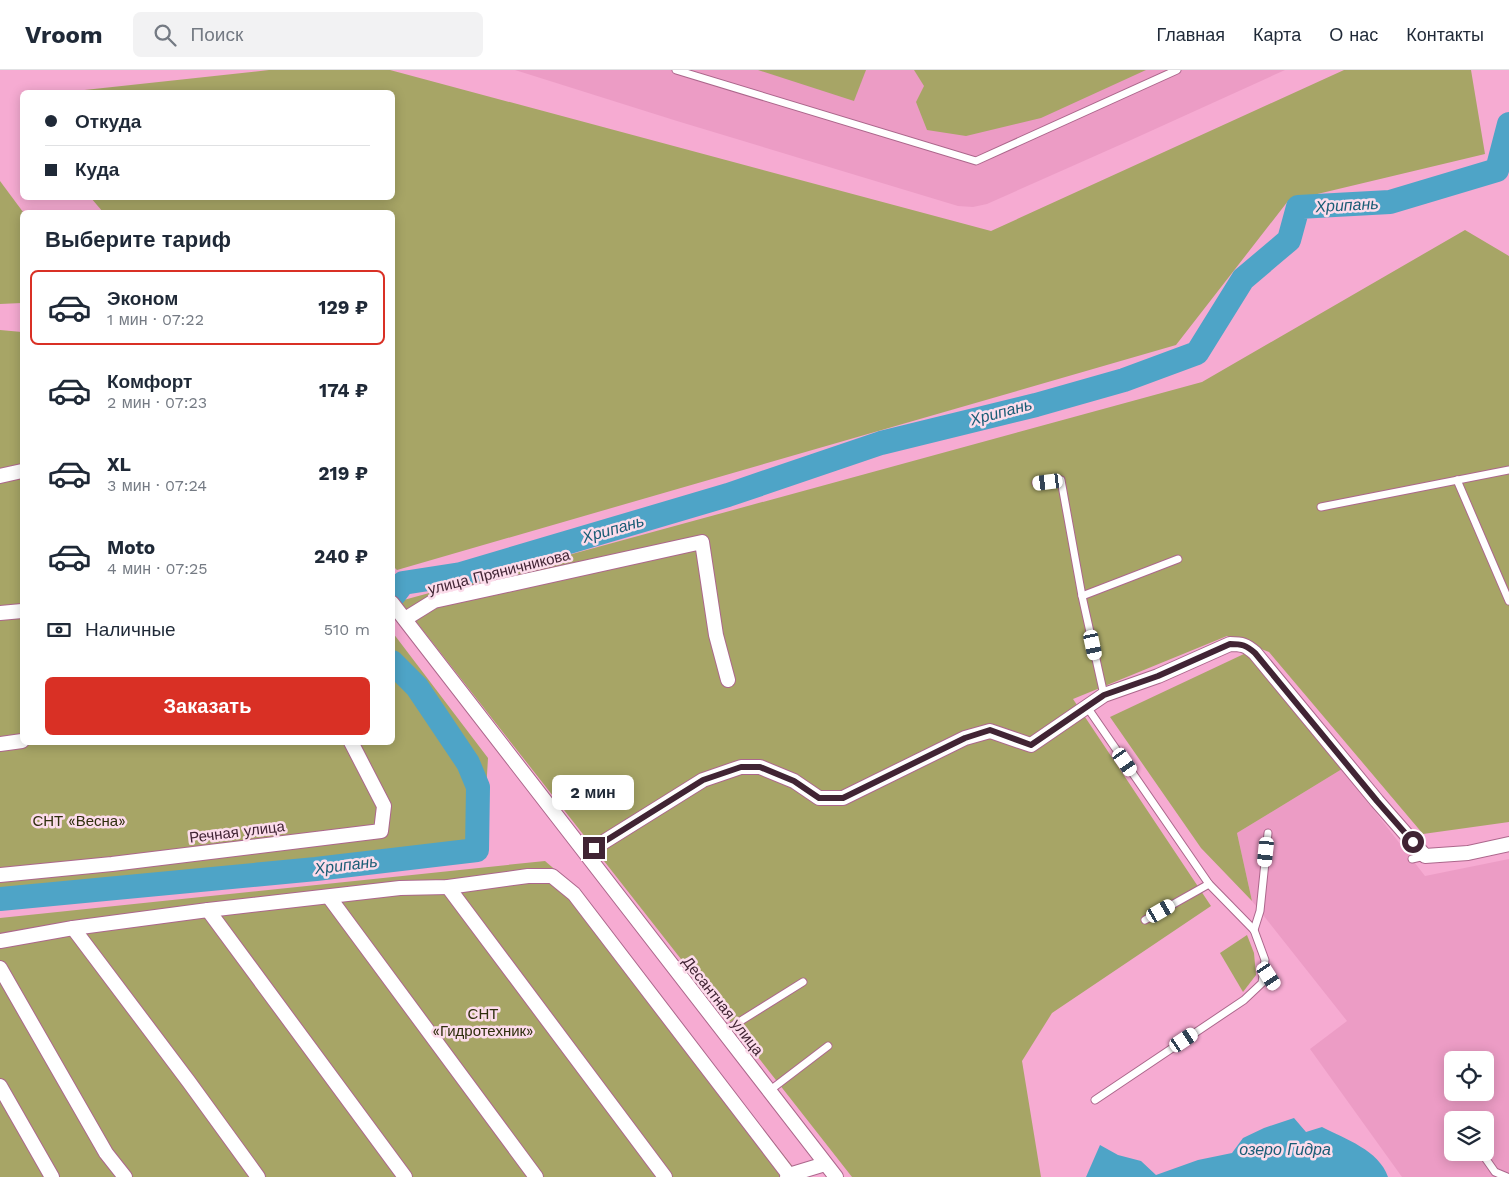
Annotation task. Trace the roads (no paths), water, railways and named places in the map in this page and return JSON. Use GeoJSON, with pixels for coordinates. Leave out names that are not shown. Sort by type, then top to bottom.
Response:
{"type":"FeatureCollection","features":[{"type":"Feature","properties":{"kind":"street"},"geometry":{"type":"LineString","coordinates":[[0,476],[20,472]]}},
{"type":"Feature","properties":{"kind":"street","name":"улица Пряничникова"},"geometry":{"type":"LineString","coordinates":[[405,619],[434,601],[702,542],[716,635],[728,680]]}},
{"type":"Feature","properties":{"kind":"street","name":"Десантная улица"},"geometry":{"type":"LineString","coordinates":[[395,607],[590,851],[723,1032],[836,1177]]}},
{"type":"Feature","properties":{"kind":"street"},"geometry":{"type":"LineString","coordinates":[[0,613],[20,611]]}},
{"type":"Feature","properties":{"kind":"street"},"geometry":{"type":"LineString","coordinates":[[590,851],[703,780],[741,767],[760,767],[794,781],[819,798],[843,798],[965,738],[990,730],[1031,745],[1104,695],[1158,676],[1235,643],[1246,646],[1255,653],[1377,801],[1419,857],[1468,853],[1509,844]]}},
{"type":"Feature","properties":{"kind":"street"},"geometry":{"type":"LineString","coordinates":[[0,744],[20,741]]}},
{"type":"Feature","properties":{"kind":"street","name":"Речная улица"},"geometry":{"type":"LineString","coordinates":[[0,875],[112,864],[381,831],[384,806],[353,745]]}},
{"type":"Feature","properties":{"kind":"street"},"geometry":{"type":"LineString","coordinates":[[0,941],[74,928],[208,910],[328,898],[400,888],[448,887],[528,876],[552,876],[574,894],[788,1176],[826,1164]]}},
{"type":"Feature","properties":{"kind":"street"},"geometry":{"type":"LineString","coordinates":[[448,887],[665,1177]]}},
{"type":"Feature","properties":{"kind":"street"},"geometry":{"type":"LineString","coordinates":[[328,898],[536,1177]]}},
{"type":"Feature","properties":{"kind":"street"},"geometry":{"type":"LineString","coordinates":[[208,910],[405,1177]]}},
{"type":"Feature","properties":{"kind":"street"},"geometry":{"type":"LineString","coordinates":[[74,928],[190,1082],[258,1177]]}},
{"type":"Feature","properties":{"kind":"street"},"geometry":{"type":"LineString","coordinates":[[0,968],[106,1153],[125,1177]]}},
{"type":"Feature","properties":{"kind":"street"},"geometry":{"type":"LineString","coordinates":[[0,1086],[52,1177]]}},
{"type":"Feature","properties":{"kind":"lane"},"geometry":{"type":"LineString","coordinates":[[676,70],[976,161],[1178,70]]}},
{"type":"Feature","properties":{"kind":"lane"},"geometry":{"type":"LineString","coordinates":[[1321,507],[1509,470]]}},
{"type":"Feature","properties":{"kind":"lane"},"geometry":{"type":"LineString","coordinates":[[1036,483],[1061,480],[1082,596],[1104,695]]}},
{"type":"Feature","properties":{"kind":"lane"},"geometry":{"type":"LineString","coordinates":[[1457,480],[1509,601]]}},
{"type":"Feature","properties":{"kind":"lane"},"geometry":{"type":"LineString","coordinates":[[1082,596],[1178,559]]}},
{"type":"Feature","properties":{"kind":"lane"},"geometry":{"type":"LineString","coordinates":[[1087,707],[1209,884],[1254,930],[1265,960],[1262,983],[1244,1000],[1095,1100]]}},
{"type":"Feature","properties":{"kind":"lane"},"geometry":{"type":"LineString","coordinates":[[1254,930],[1260,911],[1268,833]]}},
{"type":"Feature","properties":{"kind":"lane"},"geometry":{"type":"LineString","coordinates":[[1145,920],[1209,884]]}},
{"type":"Feature","properties":{"kind":"lane"},"geometry":{"type":"LineString","coordinates":[[1264,967],[1275,984]]}},
{"type":"Feature","properties":{"kind":"lane"},"geometry":{"type":"LineString","coordinates":[[723,1032],[803,982]]}},
{"type":"Feature","properties":{"kind":"lane"},"geometry":{"type":"LineString","coordinates":[[769,1091],[828,1046]]}},
{"type":"Feature","properties":{"kind":"lane"},"geometry":{"type":"LineString","coordinates":[[1487,1161],[1495,1172],[1507,1177]]}},
{"type":"Feature","properties":{"kind":"water","name":"озеро Гидра"},"geometry":{"type":"Polygon","coordinates":[[[1294,1118],[1306,1132],[1322,1127],[1360,1146],[1377,1159],[1388,1177],[1086,1177],[1100,1145],[1118,1155],[1141,1161],[1156,1175],[1198,1160],[1232,1153],[1243,1138],[1264,1128],[1294,1118]]]}},
{"type":"Feature","properties":{"kind":"waterway","name":"Хрипань"},"geometry":{"type":"LineString","coordinates":[[395,594],[403,583],[461,574],[728,495],[881,443],[1036,405],[1124,380],[1197,353],[1243,279],[1289,240],[1298,207],[1390,202],[1497,170],[1509,124]]}},
{"type":"Feature","properties":{"kind":"waterway","name":"Хрипань"},"geometry":{"type":"LineString","coordinates":[[0,899],[316,869],[477,850],[478,787],[468,763],[417,687],[395,665]]}},
{"type":"Feature","properties":{"kind":"park label","name":"СНТ «Весна»"},"geometry":{"type":"Point","coordinates":[79,821]}},
{"type":"Feature","properties":{"kind":"park label","name":"СНТ «Гидротехник»"},"geometry":{"type":"Point","coordinates":[483,1022]}}]}
